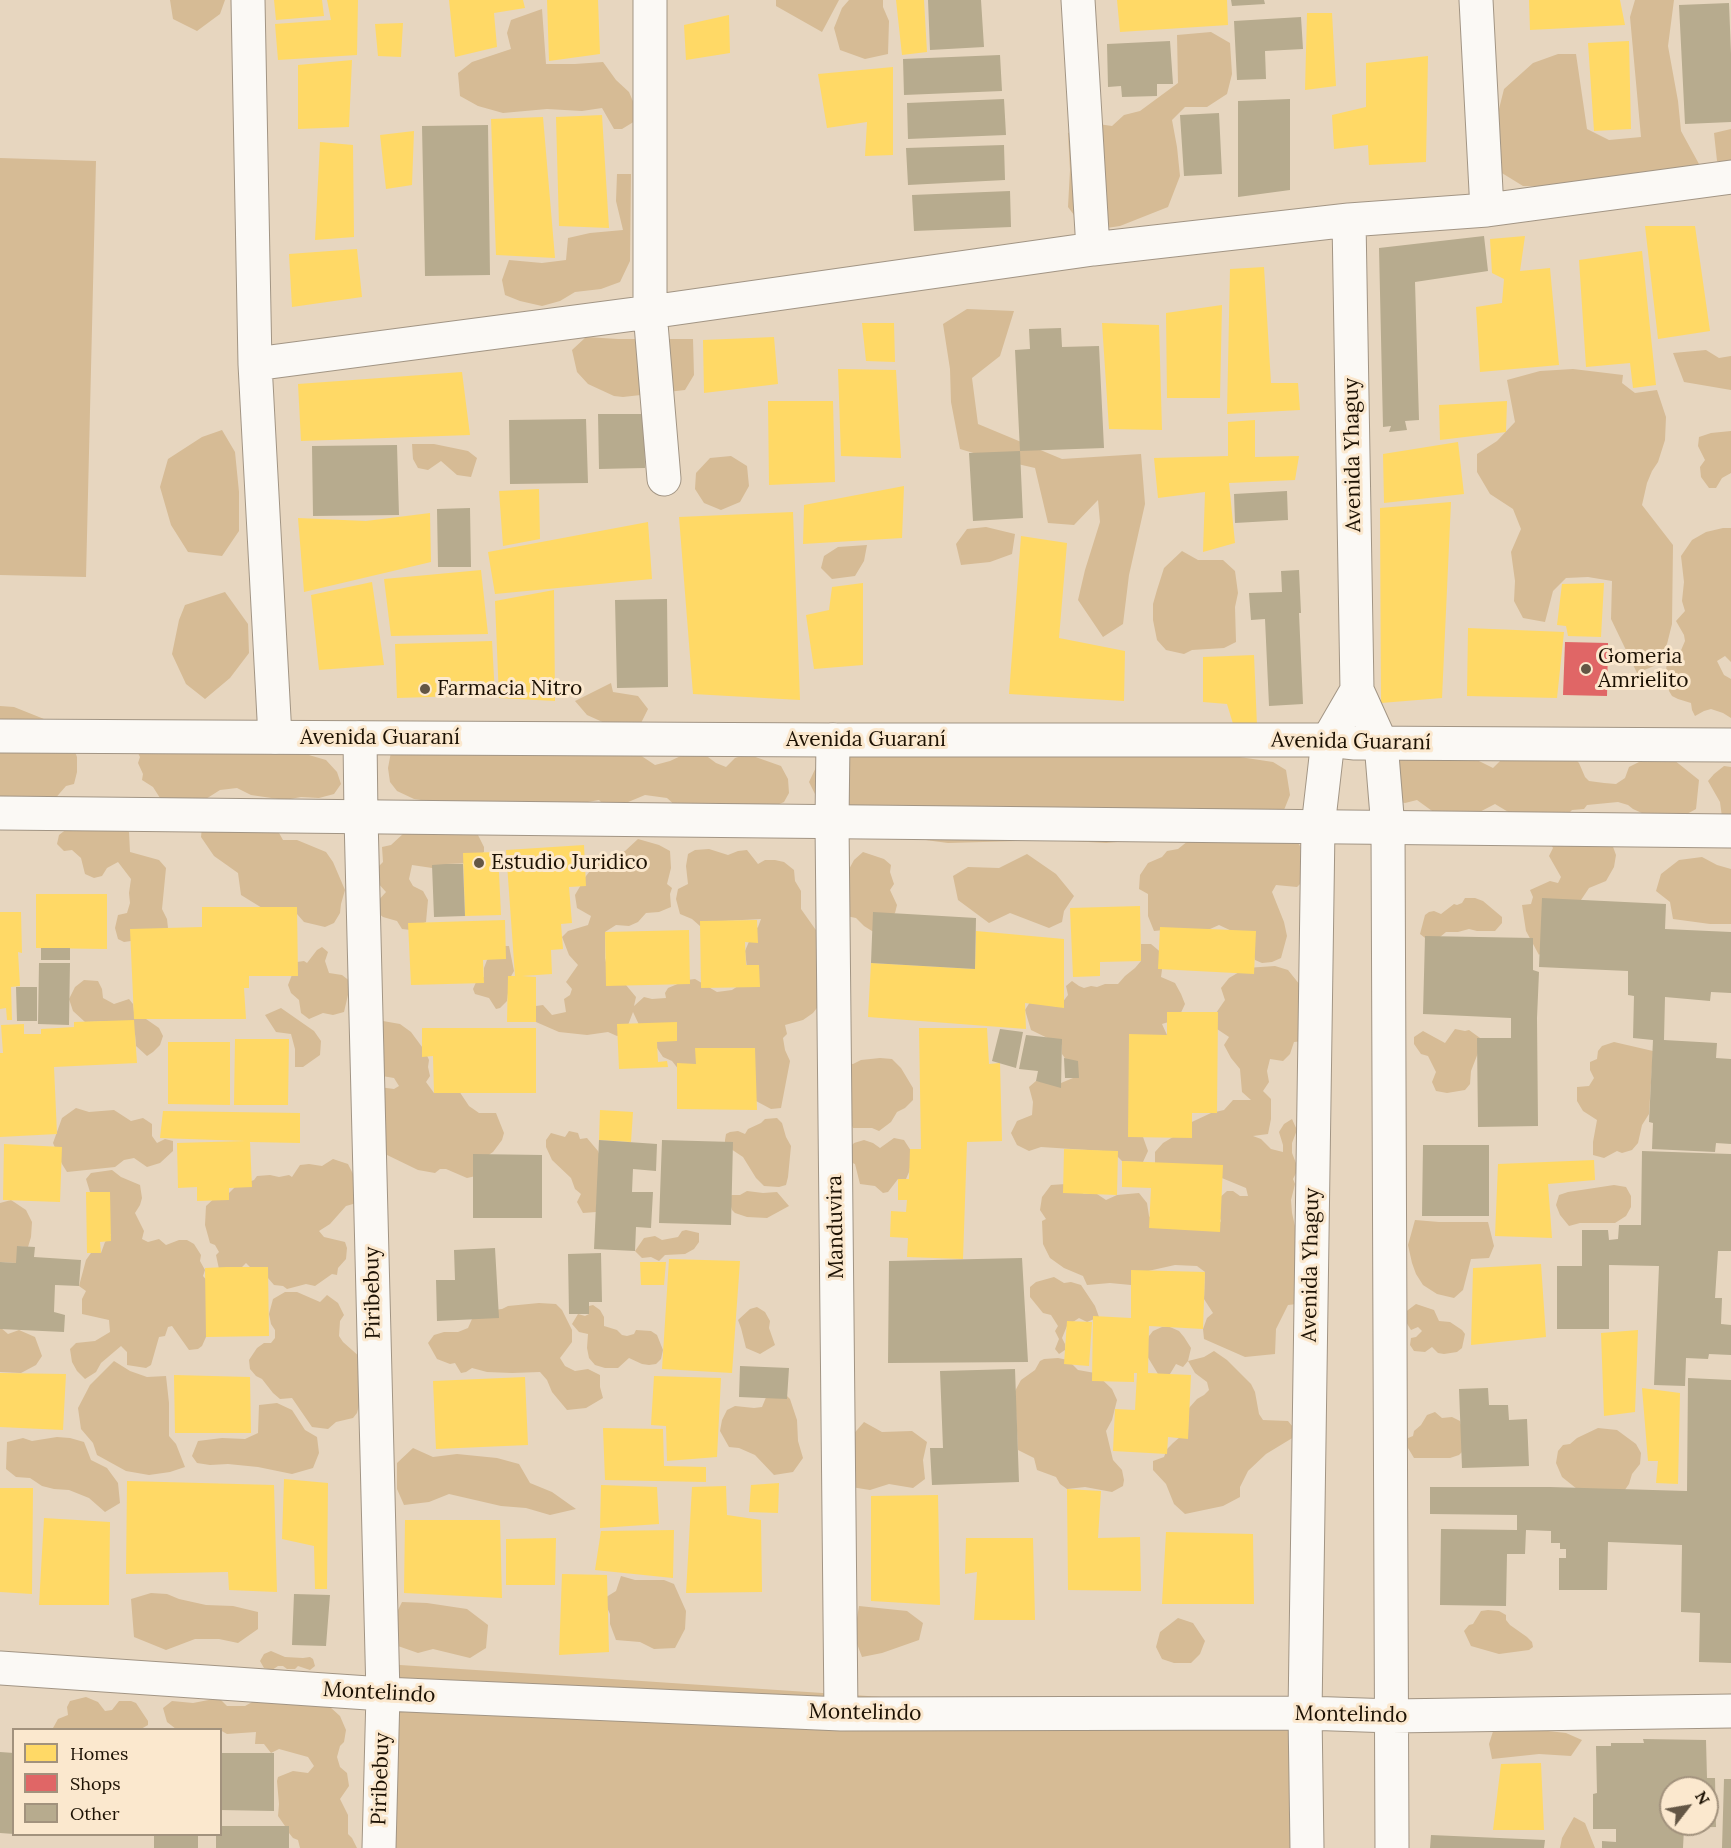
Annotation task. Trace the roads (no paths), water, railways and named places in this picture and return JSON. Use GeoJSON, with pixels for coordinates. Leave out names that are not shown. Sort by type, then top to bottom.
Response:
{"type":"FeatureCollection","features":[{"type":"Feature","properties":{"kind":"street"},"geometry":{"type":"LineString","coordinates":[[248,0],[255,364],[275,737]]}},
{"type":"Feature","properties":{"kind":"street"},"geometry":{"type":"LineString","coordinates":[[650,0],[650,312],[664,479]]}},
{"type":"Feature","properties":{"kind":"street"},"geometry":{"type":"LineString","coordinates":[[1078,0],[1093,249]]}},
{"type":"Feature","properties":{"kind":"street"},"geometry":{"type":"LineString","coordinates":[[1476,0],[1487,210]]}},
{"type":"Feature","properties":{"kind":"street"},"geometry":{"type":"LineString","coordinates":[[255,364],[650,312],[1093,249],[1349,220],[1487,210],[1731,177]]}},
{"type":"Feature","properties":{"kind":"street","name":"Avenida Yhaguy"},"geometry":{"type":"LineString","coordinates":[[1349,220],[1357,690],[1381,743],[1388,828],[1392,1848]]}},
{"type":"Feature","properties":{"kind":"street","name":"Avenida Yhaguy"},"geometry":{"type":"LineString","coordinates":[[1307,1848],[1305,1713],[1317,827],[1328,740],[1357,690]]}},
{"type":"Feature","properties":{"kind":"street","name":"Avenida Guaraní"},"geometry":{"type":"LineString","coordinates":[[0,736],[1328,740],[1381,743],[1731,745]]}},
{"type":"Feature","properties":{"kind":"street","name":"Piribebuy"},"geometry":{"type":"LineString","coordinates":[[360,738],[360,817],[383,1694],[379,1848]]}},
{"type":"Feature","properties":{"kind":"street","name":"Manduvira"},"geometry":{"type":"LineString","coordinates":[[833,740],[841,1714]]}},
{"type":"Feature","properties":{"kind":"street"},"geometry":{"type":"LineString","coordinates":[[0,813],[1731,831]]}},
{"type":"Feature","properties":{"kind":"street","name":"Montelindo"},"geometry":{"type":"LineString","coordinates":[[0,1668],[383,1694],[841,1714],[1305,1713],[1392,1716],[1731,1711]]}},
{"type":"Feature","properties":{"kind":"place","name":"Gomeria Amrielito"},"geometry":{"type":"Point","coordinates":[1586,669]}},
{"type":"Feature","properties":{"kind":"place","name":"Farmacia Nitro"},"geometry":{"type":"Point","coordinates":[425,689]}},
{"type":"Feature","properties":{"kind":"place","name":"Estudio Juridico"},"geometry":{"type":"Point","coordinates":[479,863]}}]}
